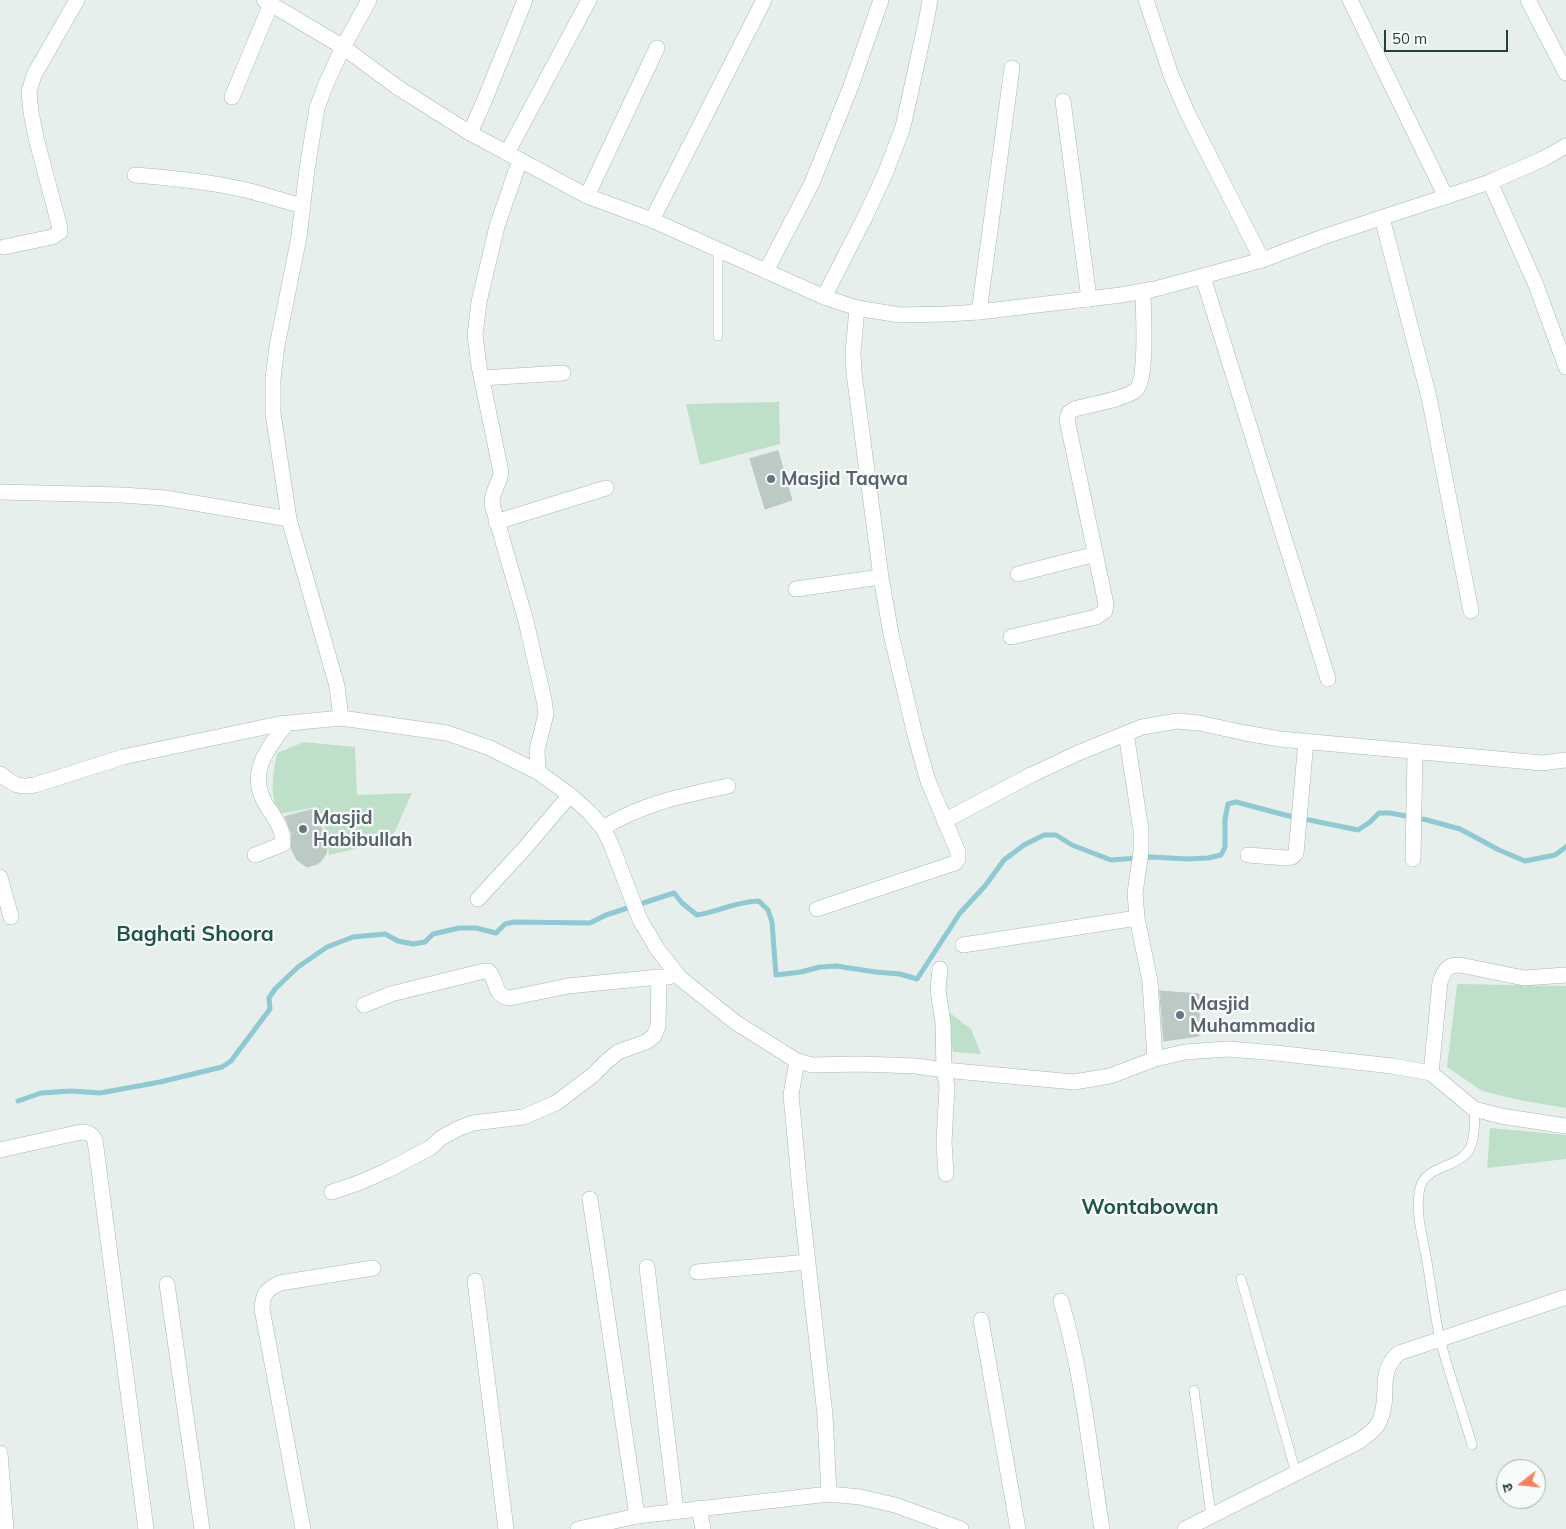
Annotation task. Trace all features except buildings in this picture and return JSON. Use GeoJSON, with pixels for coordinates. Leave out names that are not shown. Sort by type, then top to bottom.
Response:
{"type":"FeatureCollection","features":[{"type":"Feature","properties":{"kind":"street"},"geometry":{"type":"LineString","coordinates":[[4,247],[52,237],[60,232],[36,138],[29,92],[34,75],[77,0]]}},
{"type":"Feature","properties":{"kind":"street"},"geometry":{"type":"LineString","coordinates":[[341,718],[337,686],[289,519],[274,413],[273,379],[303,206],[317,108],[343,47],[369,0]]}},
{"type":"Feature","properties":{"kind":"street"},"geometry":{"type":"LineString","coordinates":[[470,133],[486,99],[525,0]]}},
{"type":"Feature","properties":{"kind":"street"},"geometry":{"type":"LineString","coordinates":[[538,772],[538,750],[546,714],[544,700],[526,621],[492,504],[492,494],[501,476],[501,472],[478,366],[475,335],[479,302],[514,156],[589,0]]}},
{"type":"Feature","properties":{"kind":"street"},"geometry":{"type":"LineString","coordinates":[[652,220],[764,0]]}},
{"type":"Feature","properties":{"kind":"street"},"geometry":{"type":"LineString","coordinates":[[766,270],[812,183],[851,86],[881,0]]}},
{"type":"Feature","properties":{"kind":"street"},"geometry":{"type":"LineString","coordinates":[[824,297],[866,215],[885,174],[903,127],[930,0]]}},
{"type":"Feature","properties":{"kind":"street"},"geometry":{"type":"LineString","coordinates":[[1146,0],[1171,75],[1187,112],[1262,260]]}},
{"type":"Feature","properties":{"kind":"street"},"geometry":{"type":"LineString","coordinates":[[1350,0],[1446,197]]}},
{"type":"Feature","properties":{"kind":"street"},"geometry":{"type":"LineString","coordinates":[[1528,0],[1566,73]]}},
{"type":"Feature","properties":{"kind":"street"},"geometry":{"type":"LineString","coordinates":[[232,97],[268,2],[343,47],[397,87],[470,133],[587,196],[652,220],[824,297],[857,308],[900,315],[979,312],[1143,292],[1262,260],[1490,182],[1544,159],[1566,146]]}},
{"type":"Feature","properties":{"kind":"street"},"geometry":{"type":"LineString","coordinates":[[587,196],[657,48]]}},
{"type":"Feature","properties":{"kind":"street"},"geometry":{"type":"LineString","coordinates":[[979,312],[1012,68]]}},
{"type":"Feature","properties":{"kind":"street"},"geometry":{"type":"LineString","coordinates":[[1063,101],[1089,299]]}},
{"type":"Feature","properties":{"kind":"street"},"geometry":{"type":"LineString","coordinates":[[135,175],[203,182],[253,192],[303,206]]}},
{"type":"Feature","properties":{"kind":"street"},"geometry":{"type":"LineString","coordinates":[[1490,182],[1536,285],[1566,367]]}},
{"type":"Feature","properties":{"kind":"street"},"geometry":{"type":"LineString","coordinates":[[1382,218],[1429,396],[1471,611]]}},
{"type":"Feature","properties":{"kind":"street"},"geometry":{"type":"LineString","coordinates":[[1203,276],[1328,678]]}},
{"type":"Feature","properties":{"kind":"street"},"geometry":{"type":"LineString","coordinates":[[1011,637],[1096,617],[1105,611],[1106,604],[1067,420],[1068,413],[1074,409],[1128,395],[1136,390],[1141,382],[1143,363],[1143,292]]}},
{"type":"Feature","properties":{"kind":"street"},"geometry":{"type":"LineString","coordinates":[[817,908],[955,862],[958,859],[958,852],[928,781],[891,634],[881,577],[854,372],[853,352],[857,308]]}},
{"type":"Feature","properties":{"kind":"street"},"geometry":{"type":"LineString","coordinates":[[482,378],[563,373]]}},
{"type":"Feature","properties":{"kind":"street"},"geometry":{"type":"LineString","coordinates":[[496,522],[606,488]]}},
{"type":"Feature","properties":{"kind":"street"},"geometry":{"type":"LineString","coordinates":[[0,492],[166,498],[289,519]]}},
{"type":"Feature","properties":{"kind":"street"},"geometry":{"type":"LineString","coordinates":[[1018,574],[1096,554]]}},
{"type":"Feature","properties":{"kind":"street"},"geometry":{"type":"LineString","coordinates":[[796,589],[881,577]]}},
{"type":"Feature","properties":{"kind":"street"},"geometry":{"type":"LineString","coordinates":[[0,774],[11,783],[24,787],[123,757],[196,741],[286,724],[341,718],[447,733],[490,748],[538,772],[570,794],[603,828],[640,920],[658,950],[680,978],[735,1022],[797,1061],[812,1065],[916,1066],[1074,1082],[1110,1076],[1155,1059],[1185,1052],[1228,1049],[1276,1053],[1431,1073],[1474,1109],[1501,1116],[1566,1126]]}},
{"type":"Feature","properties":{"kind":"street"},"geometry":{"type":"LineString","coordinates":[[944,821],[1031,775],[1078,753],[1142,727],[1177,720],[1245,733],[1306,741],[1542,762],[1566,760]]}},
{"type":"Feature","properties":{"kind":"street"},"geometry":{"type":"LineString","coordinates":[[255,855],[283,844],[284,838],[280,827],[264,801],[260,791],[259,780],[260,765],[267,748],[286,724]]}},
{"type":"Feature","properties":{"kind":"street"},"geometry":{"type":"LineString","coordinates":[[1126,733],[1141,830],[1140,858],[1135,893],[1137,918],[1150,981],[1155,1059]]}},
{"type":"Feature","properties":{"kind":"street"},"geometry":{"type":"LineString","coordinates":[[1248,855],[1292,857],[1296,853],[1306,741]]}},
{"type":"Feature","properties":{"kind":"street"},"geometry":{"type":"LineString","coordinates":[[1413,859],[1415,751]]}},
{"type":"Feature","properties":{"kind":"street"},"geometry":{"type":"LineString","coordinates":[[603,828],[619,818],[656,803],[728,786]]}},
{"type":"Feature","properties":{"kind":"street"},"geometry":{"type":"LineString","coordinates":[[478,899],[524,849],[570,794]]}},
{"type":"Feature","properties":{"kind":"street"},"geometry":{"type":"LineString","coordinates":[[0,877],[11,917]]}},
{"type":"Feature","properties":{"kind":"street"},"geometry":{"type":"LineString","coordinates":[[963,945],[1137,918]]}},
{"type":"Feature","properties":{"kind":"street"},"geometry":{"type":"LineString","coordinates":[[1431,1073],[1440,982],[1445,970],[1452,965],[1460,965],[1524,978],[1566,975]]}},
{"type":"Feature","properties":{"kind":"street"},"geometry":{"type":"LineString","coordinates":[[940,969],[938,990],[943,1023],[947,1100],[944,1142],[946,1174]]}},
{"type":"Feature","properties":{"kind":"street"},"geometry":{"type":"LineString","coordinates":[[364,1005],[391,994],[484,971],[488,971],[491,974],[499,995],[504,998],[568,986],[659,977],[680,978]]}},
{"type":"Feature","properties":{"kind":"street"},"geometry":{"type":"LineString","coordinates":[[332,1192],[388,1170],[430,1148],[441,1138],[457,1129],[473,1123],[523,1117],[556,1103],[593,1075],[618,1052],[646,1042],[654,1036],[658,1026],[659,977]]}},
{"type":"Feature","properties":{"kind":"street"},"geometry":{"type":"LineString","coordinates":[[797,1061],[792,1095],[825,1415],[829,1494]]}},
{"type":"Feature","properties":{"kind":"street"},"geometry":{"type":"LineString","coordinates":[[0,1150],[81,1132],[93,1135],[95,1140],[146,1529]]}},
{"type":"Feature","properties":{"kind":"street"},"geometry":{"type":"LineString","coordinates":[[590,1199],[637,1516]]}},
{"type":"Feature","properties":{"kind":"street"},"geometry":{"type":"LineString","coordinates":[[697,1272],[808,1262]]}},
{"type":"Feature","properties":{"kind":"street"},"geometry":{"type":"LineString","coordinates":[[647,1267],[676,1511]]}},
{"type":"Feature","properties":{"kind":"street"},"geometry":{"type":"LineString","coordinates":[[303,1529],[262,1309],[262,1298],[268,1289],[280,1283],[373,1268]]}},
{"type":"Feature","properties":{"kind":"street"},"geometry":{"type":"LineString","coordinates":[[475,1281],[506,1529]]}},
{"type":"Feature","properties":{"kind":"street"},"geometry":{"type":"LineString","coordinates":[[167,1284],[202,1529]]}},
{"type":"Feature","properties":{"kind":"street"},"geometry":{"type":"LineString","coordinates":[[1185,1529],[1358,1442],[1369,1434],[1380,1420],[1386,1368],[1399,1353],[1566,1297]]}},
{"type":"Feature","properties":{"kind":"street"},"geometry":{"type":"LineString","coordinates":[[1061,1301],[1071,1336],[1078,1372],[1102,1529]]}},
{"type":"Feature","properties":{"kind":"street"},"geometry":{"type":"LineString","coordinates":[[981,1320],[1018,1529]]}},
{"type":"Feature","properties":{"kind":"street"},"geometry":{"type":"LineString","coordinates":[[0,1453],[6,1529]]}},
{"type":"Feature","properties":{"kind":"street"},"geometry":{"type":"LineString","coordinates":[[578,1529],[637,1516],[829,1494],[860,1497],[895,1505],[961,1529]]}},
{"type":"Feature","properties":{"kind":"street"},"geometry":{"type":"LineString","coordinates":[[699,1508],[703,1529]]}},
{"type":"Feature","properties":{"kind":"lane"},"geometry":{"type":"LineString","coordinates":[[718,249],[718,336]]}},
{"type":"Feature","properties":{"kind":"lane"},"geometry":{"type":"LineString","coordinates":[[1472,1445],[1440,1338],[1422,1234],[1419,1205],[1420,1187],[1426,1178],[1438,1169],[1456,1162],[1465,1156],[1472,1144],[1475,1126],[1474,1109]]}},
{"type":"Feature","properties":{"kind":"lane"},"geometry":{"type":"LineString","coordinates":[[1241,1278],[1296,1473]]}},
{"type":"Feature","properties":{"kind":"lane"},"geometry":{"type":"LineString","coordinates":[[1194,1390],[1211,1515]]}},
{"type":"Feature","properties":{"kind":"green space"},"geometry":{"type":"Polygon","coordinates":[[[779,402],[780,444],[700,465],[686,404],[779,402]]]}},
{"type":"Feature","properties":{"kind":"green space"},"geometry":{"type":"Polygon","coordinates":[[[304,742],[355,747],[357,795],[412,793],[391,840],[329,855],[326,832],[316,807],[279,814],[273,792],[273,777],[277,753],[304,742]]]}},
{"type":"Feature","properties":{"kind":"green space"},"geometry":{"type":"Polygon","coordinates":[[[1457,984],[1566,986],[1566,1108],[1482,1091],[1447,1067],[1457,984]]]}},
{"type":"Feature","properties":{"kind":"green space"},"geometry":{"type":"Polygon","coordinates":[[[946,1010],[971,1029],[981,1054],[953,1052],[946,1010]]]}},
{"type":"Feature","properties":{"kind":"green space"},"geometry":{"type":"Polygon","coordinates":[[[1490,1128],[1566,1135],[1566,1159],[1487,1168],[1490,1128]]]}},
{"type":"Feature","properties":{"kind":"waterway"},"geometry":{"type":"LineString","coordinates":[[18,1101],[41,1093],[71,1091],[100,1093],[160,1082],[222,1067],[231,1061],[270,1009],[269,998],[275,989],[298,967],[327,947],[353,937],[385,934],[398,941],[413,944],[425,942],[433,934],[459,928],[476,928],[496,933],[505,924],[514,922],[590,923],[606,915],[674,893],[682,903],[697,915],[751,901],[759,901],[768,910],[772,922],[776,975],[836,966],[900,974],[917,979],[960,913],[985,886],[1004,860],[1024,845],[1044,835],[1056,835],[1072,845],[1111,860],[1151,857],[1208,858],[1221,855],[1225,847],[1225,819],[1228,804],[1236,802],[1285,815],[1358,830],[1379,813],[1390,813],[1427,820],[1460,829],[1499,850],[1525,861],[1555,855],[1566,847]]}},
{"type":"Feature","properties":{"kind":"place","name":"Masjid Taqwa"},"geometry":{"type":"Point","coordinates":[771,479]}},
{"type":"Feature","properties":{"kind":"place","name":"Masjid Habibullah"},"geometry":{"type":"Point","coordinates":[303,829]}},
{"type":"Feature","properties":{"kind":"place","name":"Masjid Muhammadia"},"geometry":{"type":"Point","coordinates":[1180,1015]}},
{"type":"Feature","properties":{"kind":"district","name":"Baghati Shoora"},"geometry":{"type":"Point","coordinates":[195,935]}},
{"type":"Feature","properties":{"kind":"district","name":"Wontabowan"},"geometry":{"type":"Point","coordinates":[1150,1208]}}]}
